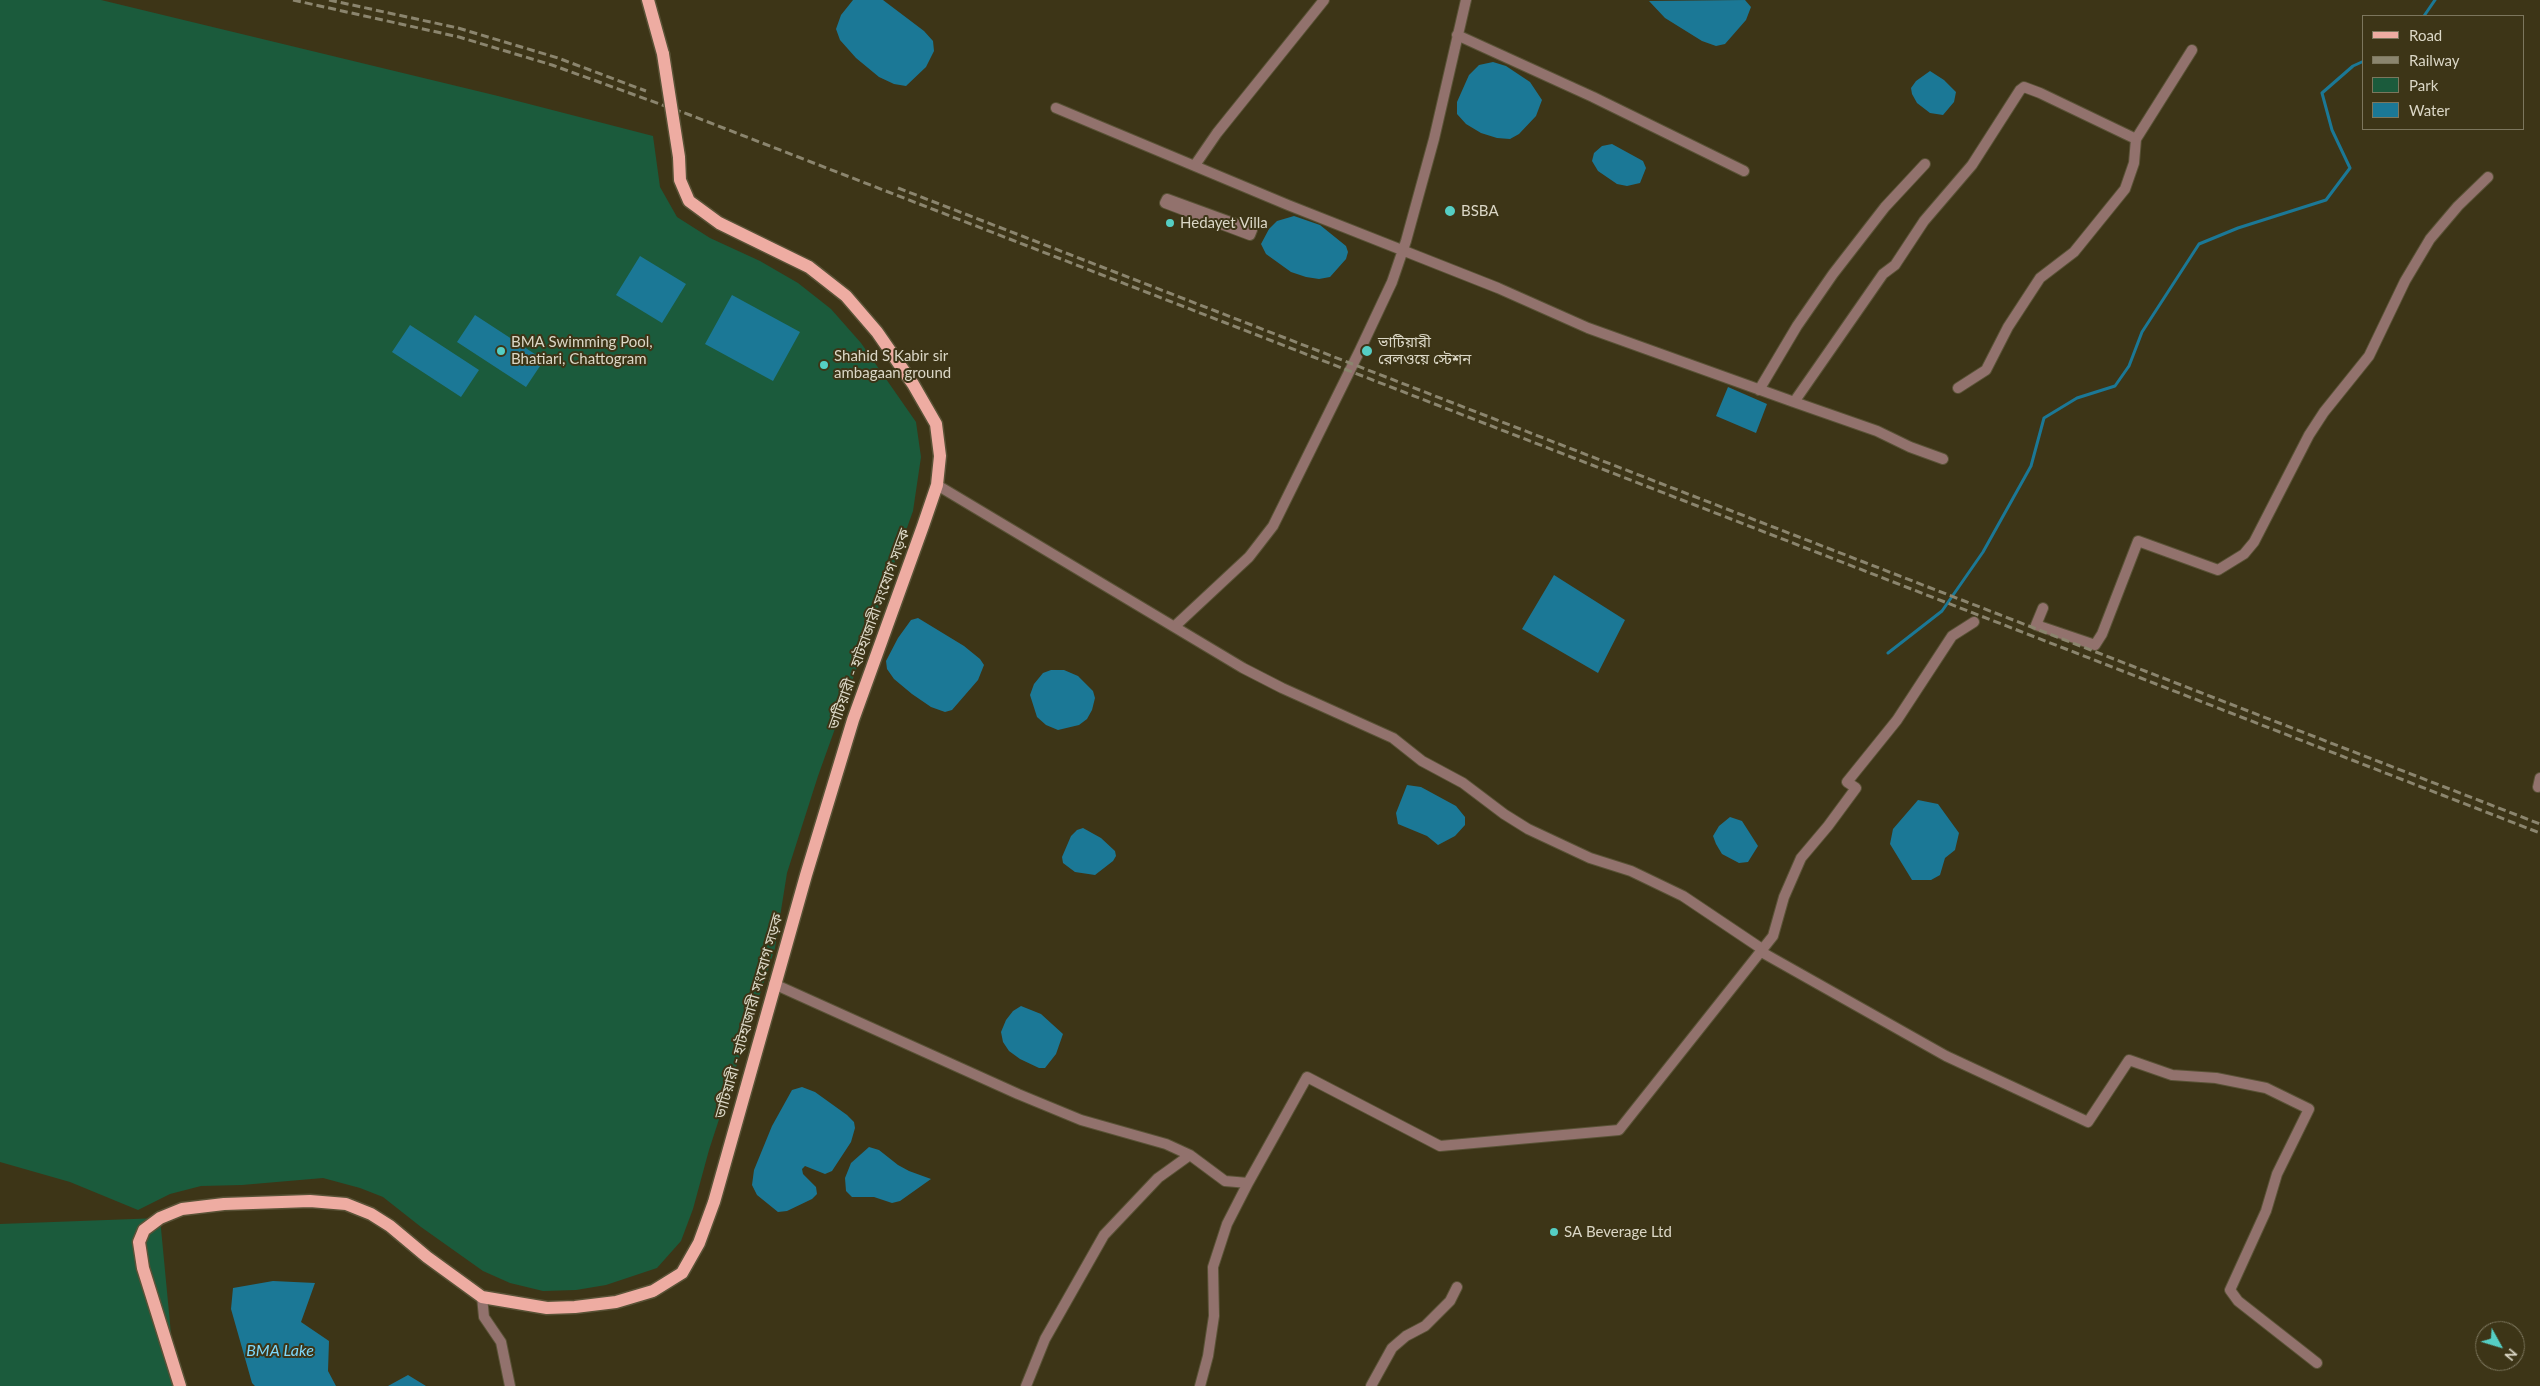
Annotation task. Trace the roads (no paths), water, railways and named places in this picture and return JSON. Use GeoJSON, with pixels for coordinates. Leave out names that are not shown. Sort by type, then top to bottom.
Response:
{"type":"FeatureCollection","features":[{"type":"Feature","properties":{"kind":"main road","name":"ভাটিয়ারী - হাটহাজারী সংযোগ সড়ক"},"geometry":{"type":"LineString","coordinates":[[180,1386],[142,1268],[139,1242],[144,1230],[160,1218],[182,1209],[224,1204],[310,1200],[346,1204],[371,1214],[390,1226],[426,1256],[482,1297],[517,1305],[576,1308],[616,1302],[653,1291],[682,1273],[699,1243],[714,1202],[774,984],[853,720],[937,485],[940,456],[936,424],[913,384],[877,332],[846,296],[810,267],[719,223],[689,201],[680,180],[663,54],[648,0]]}},
{"type":"Feature","properties":{"kind":"street"},"geometry":{"type":"LineString","coordinates":[[1194,165],[1324,0]]}},
{"type":"Feature","properties":{"kind":"street"},"geometry":{"type":"LineString","coordinates":[[1175,626],[1248,557],[1273,526],[1350,372],[1392,282],[1403,251],[1434,139],[1466,0]]}},
{"type":"Feature","properties":{"kind":"street"},"geometry":{"type":"LineString","coordinates":[[1458,35],[1594,96],[1744,171]]}},
{"type":"Feature","properties":{"kind":"street"},"geometry":{"type":"LineString","coordinates":[[1958,388],[1986,370],[2008,327],[2040,278],[2074,252],[2125,189],[2134,163],[2136,139],[2192,50]]}},
{"type":"Feature","properties":{"kind":"street"},"geometry":{"type":"LineString","coordinates":[[1794,402],[1883,274],[1895,265],[1924,221],[1972,165],[2024,87],[2136,139]]}},
{"type":"Feature","properties":{"kind":"street"},"geometry":{"type":"LineString","coordinates":[[1056,108],[1403,251],[1498,288],[1588,328],[1877,431],[1910,447],[1943,459]]}},
{"type":"Feature","properties":{"kind":"street"},"geometry":{"type":"LineString","coordinates":[[1759,390],[1798,326],[1833,274],[1885,207],[1925,164]]}},
{"type":"Feature","properties":{"kind":"street"},"geometry":{"type":"LineString","coordinates":[[2043,608],[2036,625],[2095,645],[2102,634],[2138,541],[2218,570],[2244,554],[2254,542],[2309,435],[2324,412],[2369,356],[2404,280],[2430,239],[2458,206],[2488,177]]}},
{"type":"Feature","properties":{"kind":"street"},"geometry":{"type":"LineString","coordinates":[[1167,199],[1252,230],[1250,234],[1224,225],[1165,203],[1167,199]]}},
{"type":"Feature","properties":{"kind":"street"},"geometry":{"type":"LineString","coordinates":[[937,485],[1243,668],[1282,688],[1393,738],[1422,761],[1463,783],[1528,829],[1590,858],[1630,872],[1683,896],[1762,949],[1765,954],[1946,1056],[2088,1122],[2129,1060],[2172,1075],[2216,1078],[2266,1088],[2308,1108],[2277,1174],[2266,1211],[2230,1290],[2238,1301],[2317,1363]]}},
{"type":"Feature","properties":{"kind":"street"},"geometry":{"type":"LineString","coordinates":[[1200,1386],[1208,1356],[1214,1316],[1213,1267],[1227,1224],[1307,1077],[1440,1146],[1619,1130],[1773,936],[1784,897],[1801,858],[1856,788],[1847,782],[1896,720],[1952,636],[1974,622]]}},
{"type":"Feature","properties":{"kind":"street"},"geometry":{"type":"LineString","coordinates":[[774,984],[904,1044],[1081,1120],[1166,1144],[1190,1155],[1225,1181],[1248,1183]]}},
{"type":"Feature","properties":{"kind":"street"},"geometry":{"type":"LineString","coordinates":[[1026,1386],[1045,1339],[1104,1235],[1158,1178],[1190,1155]]}},
{"type":"Feature","properties":{"kind":"street"},"geometry":{"type":"LineString","coordinates":[[1371,1386],[1392,1348],[1406,1336],[1426,1326],[1450,1301],[1457,1287]]}},
{"type":"Feature","properties":{"kind":"street"},"geometry":{"type":"LineString","coordinates":[[482,1297],[484,1317],[501,1342],[510,1386]]}},
{"type":"Feature","properties":{"kind":"water"},"geometry":{"type":"Polygon","coordinates":[[[853,0],[883,0],[924,31],[933,41],[934,51],[926,67],[906,86],[894,84],[879,77],[856,58],[840,40],[836,29],[841,15],[853,0]]]}},
{"type":"Feature","properties":{"kind":"water"},"geometry":{"type":"Polygon","coordinates":[[[1745,0],[1751,7],[1746,20],[1725,44],[1716,46],[1702,41],[1665,18],[1649,1],[1745,0]]]}},
{"type":"Feature","properties":{"kind":"water"},"geometry":{"type":"Polygon","coordinates":[[[1493,62],[1506,66],[1530,82],[1542,100],[1536,116],[1519,134],[1510,139],[1497,138],[1481,133],[1466,124],[1457,114],[1457,102],[1469,75],[1479,65],[1493,62]]]}},
{"type":"Feature","properties":{"kind":"water"},"geometry":{"type":"Polygon","coordinates":[[[1930,71],[1944,80],[1956,92],[1954,102],[1943,115],[1930,113],[1917,103],[1912,94],[1911,88],[1916,81],[1930,71]]]}},
{"type":"Feature","properties":{"kind":"water"},"geometry":{"type":"Polygon","coordinates":[[[1612,144],[1643,161],[1646,168],[1640,183],[1627,186],[1617,184],[1598,171],[1592,161],[1594,153],[1602,146],[1612,144]]]}},
{"type":"Feature","properties":{"kind":"water"},"geometry":{"type":"Polygon","coordinates":[[[1294,216],[1320,225],[1346,246],[1348,252],[1346,259],[1330,277],[1319,279],[1291,272],[1266,254],[1261,244],[1269,229],[1277,221],[1294,216]]]}},
{"type":"Feature","properties":{"kind":"water"},"geometry":{"type":"Polygon","coordinates":[[[640,256],[686,284],[662,323],[616,295],[640,256]]]}},
{"type":"Feature","properties":{"kind":"water"},"geometry":{"type":"Polygon","coordinates":[[[732,295],[800,332],[773,381],[705,344],[732,295]]]}},
{"type":"Feature","properties":{"kind":"water","name":"BMA Swimming Pool, Bhatiari, Chattogram"},"geometry":{"type":"Polygon","coordinates":[[[475,315],[544,360],[526,387],[457,342],[475,315]]]}},
{"type":"Feature","properties":{"kind":"water"},"geometry":{"type":"Polygon","coordinates":[[[410,325],[479,370],[461,397],[392,352],[410,325]]]}},
{"type":"Feature","properties":{"kind":"water"},"geometry":{"type":"Polygon","coordinates":[[[1728,387],[1767,404],[1756,433],[1716,416],[1728,387]]]}},
{"type":"Feature","properties":{"kind":"water"},"geometry":{"type":"Polygon","coordinates":[[[1554,575],[1625,620],[1598,673],[1522,629],[1554,575]]]}},
{"type":"Feature","properties":{"kind":"water"},"geometry":{"type":"Polygon","coordinates":[[[918,618],[964,646],[980,659],[984,665],[978,680],[952,710],[945,712],[931,707],[894,679],[887,669],[886,661],[898,638],[911,620],[918,618]]]}},
{"type":"Feature","properties":{"kind":"water"},"geometry":{"type":"Polygon","coordinates":[[[1051,670],[1064,670],[1078,676],[1093,691],[1095,698],[1092,710],[1087,719],[1079,725],[1058,730],[1046,725],[1037,717],[1030,695],[1034,684],[1043,673],[1051,670]]]}},
{"type":"Feature","properties":{"kind":"water"},"geometry":{"type":"Polygon","coordinates":[[[1407,785],[1421,787],[1456,806],[1465,817],[1465,825],[1455,836],[1438,845],[1427,836],[1398,824],[1396,813],[1407,785]]]}},
{"type":"Feature","properties":{"kind":"water"},"geometry":{"type":"Polygon","coordinates":[[[1918,800],[1938,804],[1959,833],[1955,850],[1945,858],[1940,875],[1931,880],[1912,880],[1890,844],[1893,829],[1918,800]]]}},
{"type":"Feature","properties":{"kind":"water"},"geometry":{"type":"Polygon","coordinates":[[[1730,817],[1742,821],[1758,846],[1748,862],[1739,863],[1722,854],[1716,844],[1713,836],[1719,826],[1730,817]]]}},
{"type":"Feature","properties":{"kind":"water"},"geometry":{"type":"Polygon","coordinates":[[[1083,828],[1101,838],[1115,851],[1116,856],[1113,861],[1095,875],[1075,872],[1063,863],[1062,857],[1071,836],[1077,830],[1083,828]]]}},
{"type":"Feature","properties":{"kind":"water"},"geometry":{"type":"Polygon","coordinates":[[[1021,1006],[1041,1014],[1063,1034],[1056,1054],[1045,1068],[1039,1068],[1020,1059],[1009,1051],[1003,1042],[1001,1032],[1006,1020],[1013,1011],[1021,1006]]]}},
{"type":"Feature","properties":{"kind":"water"},"geometry":{"type":"Polygon","coordinates":[[[802,1087],[815,1092],[847,1115],[854,1122],[855,1128],[851,1142],[832,1171],[825,1174],[805,1166],[802,1169],[803,1174],[816,1187],[817,1194],[812,1199],[787,1211],[778,1212],[757,1195],[752,1185],[754,1170],[772,1126],[792,1090],[802,1087]]]}},
{"type":"Feature","properties":{"kind":"water"},"geometry":{"type":"Polygon","coordinates":[[[869,1147],[879,1150],[909,1171],[931,1179],[900,1201],[892,1203],[874,1197],[852,1197],[846,1191],[845,1178],[851,1163],[869,1147]]]}},
{"type":"Feature","properties":{"kind":"water","name":"BMA Lake"},"geometry":{"type":"Polygon","coordinates":[[[273,1281],[315,1283],[301,1322],[329,1341],[328,1371],[336,1386],[255,1386],[252,1383],[231,1309],[233,1288],[273,1281]]]}},
{"type":"Feature","properties":{"kind":"water"},"geometry":{"type":"Polygon","coordinates":[[[408,1375],[426,1386],[388,1386],[408,1375]]]}},
{"type":"Feature","properties":{"kind":"waterway"},"geometry":{"type":"LineString","coordinates":[[2425,15],[2435,0]]}},
{"type":"Feature","properties":{"kind":"waterway"},"geometry":{"type":"LineString","coordinates":[[1888,653],[1942,611],[1983,552],[2031,466],[2044,418],[2077,398],[2115,386],[2129,366],[2142,332],[2199,244],[2238,228],[2326,200],[2350,168],[2332,130],[2322,93],[2353,66],[2362,62]]}},
{"type":"Feature","properties":{"kind":"railway"},"geometry":{"type":"LineString","coordinates":[[293,0],[459,37],[552,65],[690,115],[2540,833]]}},
{"type":"Feature","properties":{"kind":"railway"},"geometry":{"type":"LineString","coordinates":[[329,0],[458,28],[558,58],[646,91]]}},
{"type":"Feature","properties":{"kind":"railway"},"geometry":{"type":"LineString","coordinates":[[898,188],[2540,824]]}},
{"type":"Feature","properties":{"kind":"place","name":"BSBA"},"geometry":{"type":"Point","coordinates":[1450,211]}},
{"type":"Feature","properties":{"kind":"place","name":"Hedayet Villa"},"geometry":{"type":"Point","coordinates":[1170,223]}},
{"type":"Feature","properties":{"kind":"place","name":"BMA Swimming Pool, Bhatiari, Chattogram"},"geometry":{"type":"Point","coordinates":[501,351]}},
{"type":"Feature","properties":{"kind":"place","name":"ভাটিয়ারী রেলওয়ে স্টেশন"},"geometry":{"type":"Point","coordinates":[1367,351]}},
{"type":"Feature","properties":{"kind":"place","name":"Shahid S Kabir sir ambagaan ground"},"geometry":{"type":"Point","coordinates":[824,365]}},
{"type":"Feature","properties":{"kind":"place","name":"SA Beverage Ltd"},"geometry":{"type":"Point","coordinates":[1554,1232]}}]}
